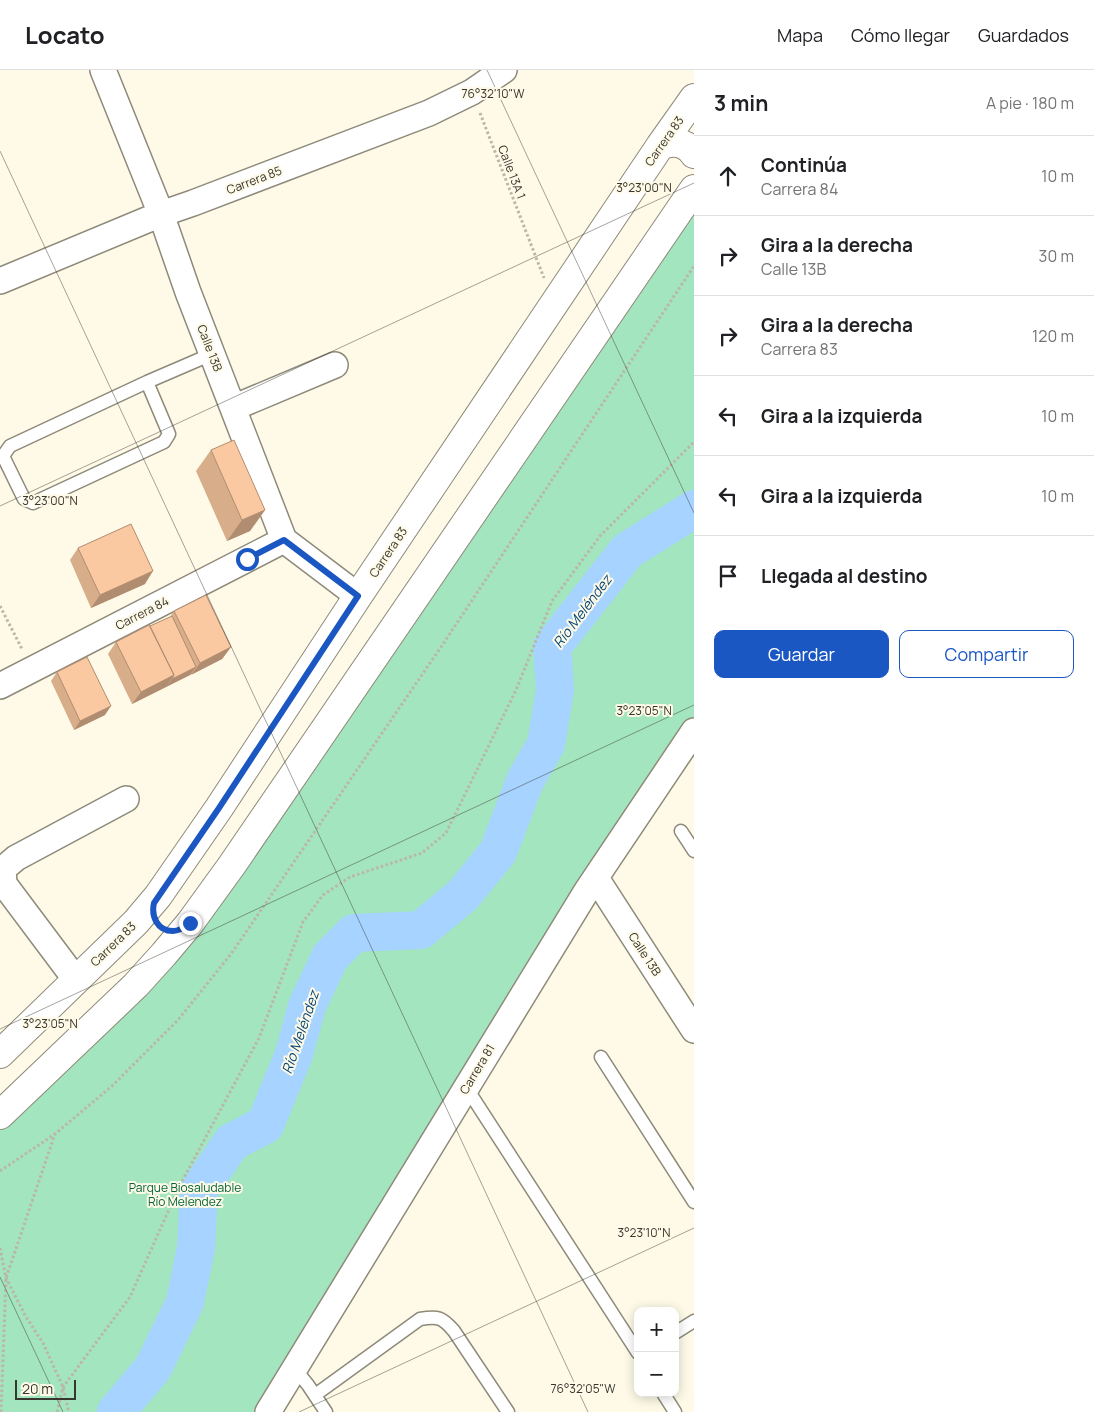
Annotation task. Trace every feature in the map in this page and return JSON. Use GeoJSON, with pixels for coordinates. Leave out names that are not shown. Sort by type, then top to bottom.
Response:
{"type":"FeatureCollection","features":[{"type":"Feature","properties":{"kind":"street","name":"Calle 13B"},"geometry":{"type":"LineString","coordinates":[[104,70],[161,214],[188,292],[284,540]]}},
{"type":"Feature","properties":{"kind":"street","name":"Carrera 85"},"geometry":{"type":"LineString","coordinates":[[0,281],[161,214],[193,204],[429,113],[472,92],[504,70]]}},
{"type":"Feature","properties":{"kind":"street","name":"Carrera 83"},"geometry":{"type":"LineString","coordinates":[[0,1054],[136,922],[158,896],[219,808],[358,596],[694,98]]}},
{"type":"Feature","properties":{"kind":"street"},"geometry":{"type":"LineString","coordinates":[[660,146],[674,142],[683,144],[691,149],[694,154]]}},
{"type":"Feature","properties":{"kind":"street"},"geometry":{"type":"LineString","coordinates":[[677,213],[675,204],[694,175]]}},
{"type":"Feature","properties":{"kind":"street"},"geometry":{"type":"LineString","coordinates":[[0,1116],[136,985],[190,923],[244,849],[694,190]]}},
{"type":"Feature","properties":{"kind":"street"},"geometry":{"type":"LineString","coordinates":[[233,408],[335,365]]}},
{"type":"Feature","properties":{"kind":"street"},"geometry":{"type":"LineString","coordinates":[[284,540],[358,596]]}},
{"type":"Feature","properties":{"kind":"street","name":"Carrera 84"},"geometry":{"type":"LineString","coordinates":[[0,686],[284,540]]}},
{"type":"Feature","properties":{"kind":"street","name":"Carrera 81"},"geometry":{"type":"LineString","coordinates":[[268,1412],[580,901],[694,731]]}},
{"type":"Feature","properties":{"kind":"street"},"geometry":{"type":"LineString","coordinates":[[76,980],[4,884],[3,870],[16,858],[126,798]]}},
{"type":"Feature","properties":{"kind":"street","name":"Calle 13B"},"geometry":{"type":"LineString","coordinates":[[596,878],[694,1030]]}},
{"type":"Feature","properties":{"kind":"street"},"geometry":{"type":"LineString","coordinates":[[158,896],[152,910],[155,922],[160,927],[173,931],[179,930],[190,923]]}},
{"type":"Feature","properties":{"kind":"street"},"geometry":{"type":"LineString","coordinates":[[106,951],[115,946],[130,946],[141,956],[143,971],[136,985]]}},
{"type":"Feature","properties":{"kind":"lane"},"geometry":{"type":"LineString","coordinates":[[147,382],[170,434],[164,442],[33,503],[24,499],[3,456],[10,446],[147,382],[212,354]]}},
{"type":"Feature","properties":{"kind":"lane"},"geometry":{"type":"LineString","coordinates":[[681,831],[694,851]]}},
{"type":"Feature","properties":{"kind":"lane"},"geometry":{"type":"LineString","coordinates":[[601,1057],[694,1202]]}},
{"type":"Feature","properties":{"kind":"lane"},"geometry":{"type":"LineString","coordinates":[[466,1087],[637,1352]]}},
{"type":"Feature","properties":{"kind":"lane"},"geometry":{"type":"LineString","coordinates":[[315,1395],[420,1320],[433,1317],[445,1320],[454,1331],[508,1412]]}},
{"type":"Feature","properties":{"kind":"lane"},"geometry":{"type":"LineString","coordinates":[[679,1331],[694,1322]]}},
{"type":"Feature","properties":{"kind":"lane"},"geometry":{"type":"LineString","coordinates":[[295,1369],[326,1412]]}},
{"type":"Feature","properties":{"kind":"lane"},"geometry":{"type":"LineString","coordinates":[[666,1397],[675,1412]]}},
{"type":"Feature","properties":{"kind":"path","name":"Calle 13A 1"},"geometry":{"type":"LineString","coordinates":[[472,92],[545,281]]}},
{"type":"Feature","properties":{"kind":"path"},"geometry":{"type":"LineString","coordinates":[[0,1171],[55,1134],[112,1086],[178,1020],[231,954],[441,646],[694,266]]}},
{"type":"Feature","properties":{"kind":"path"},"geometry":{"type":"LineString","coordinates":[[57,1412],[63,1387],[130,1297],[179,1187],[259,1038],[303,922],[323,894],[350,877],[422,853],[446,833],[516,690],[552,601],[600,536],[694,442]]}},
{"type":"Feature","properties":{"kind":"path"},"geometry":{"type":"LineString","coordinates":[[0,606],[32,670]]}},
{"type":"Feature","properties":{"kind":"path"},"geometry":{"type":"LineString","coordinates":[[55,1134],[6,1278],[26,1317],[43,1343],[63,1387],[69,1412]]}},
{"type":"Feature","properties":{"kind":"path"},"geometry":{"type":"LineString","coordinates":[[0,1248],[6,1278],[1,1412]]}},
{"type":"Feature","properties":{"kind":"green space","name":"Parque Biosaludable Río Melendez"},"geometry":{"type":"Polygon","coordinates":[[[694,189],[694,731],[268,1412],[0,1412],[0,1115],[136,985],[694,189]]]}},
{"type":"Feature","properties":{"kind":"building"},"geometry":{"type":"Polygon","coordinates":[[[234,440],[265,510],[242,520],[211,450],[234,440]]]}},
{"type":"Feature","properties":{"kind":"building"},"geometry":{"type":"Polygon","coordinates":[[[131,524],[153,571],[100,595],[78,548],[131,524]]]}},
{"type":"Feature","properties":{"kind":"building"},"geometry":{"type":"Polygon","coordinates":[[[206,595],[231,647],[200,663],[174,611],[206,595]]]}},
{"type":"Feature","properties":{"kind":"building"},"geometry":{"type":"Polygon","coordinates":[[[172,616],[196,667],[172,679],[174,675],[150,626],[172,616]]]}},
{"type":"Feature","properties":{"kind":"building"},"geometry":{"type":"Polygon","coordinates":[[[149,625],[174,675],[141,692],[116,642],[149,625]]]}},
{"type":"Feature","properties":{"kind":"building"},"geometry":{"type":"Polygon","coordinates":[[[87,657],[111,706],[80,721],[57,672],[87,657]]]}},
{"type":"Feature","properties":{"kind":"waterway","name":"Río Meléndez"},"geometry":{"type":"LineString","coordinates":[[116,1412],[153,1368],[185,1302],[196,1248],[199,1190],[232,1142],[265,1125],[294,1054],[307,1006],[330,957],[354,933],[421,930],[463,895],[498,852],[525,781],[546,744],[555,690],[552,647],[627,551],[694,509]]}},
{"type":"Feature","properties":{"kind":"route"},"geometry":{"type":"LineString","coordinates":[[190,923],[179,930],[173,931],[160,927],[155,922],[153,916],[154,903],[219,808],[358,596],[284,540],[247,559]]}}]}
